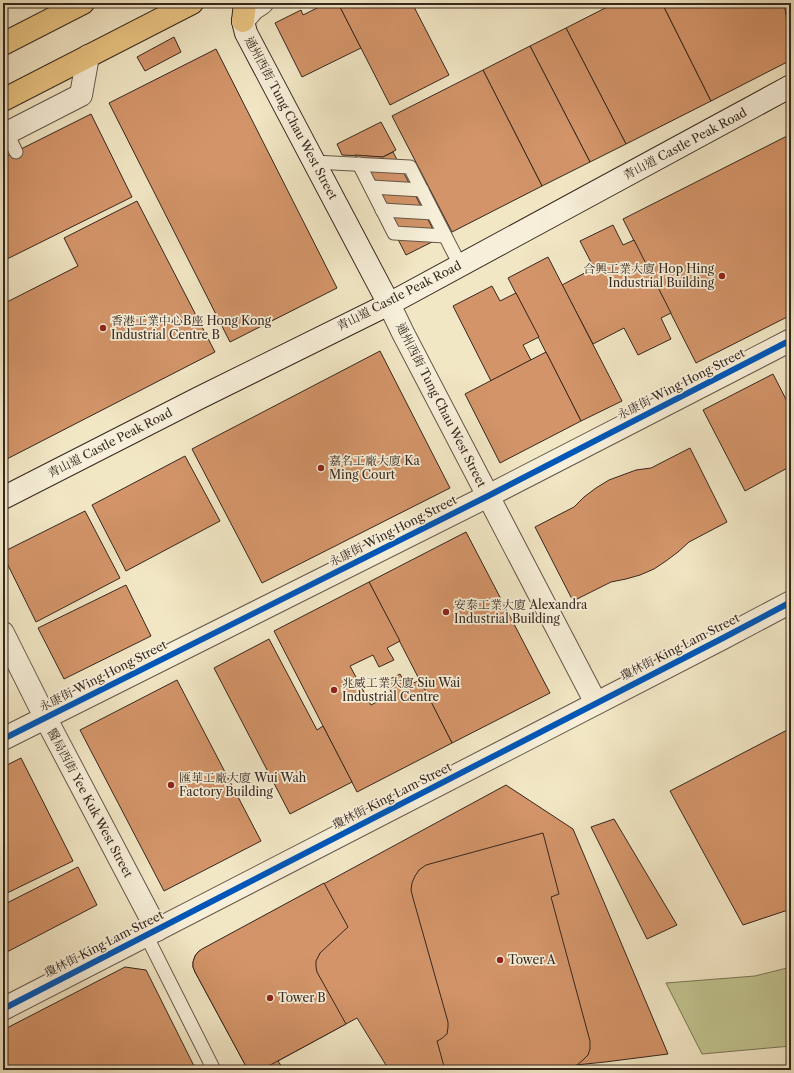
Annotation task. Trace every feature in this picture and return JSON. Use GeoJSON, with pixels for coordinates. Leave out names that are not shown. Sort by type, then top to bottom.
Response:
{"type":"FeatureCollection","features":[{"type":"Feature","properties":{"kind":"main road"},"geometry":{"type":"LineString","coordinates":[[3,44],[83,3]]}},
{"type":"Feature","properties":{"kind":"main road"},"geometry":{"type":"LineString","coordinates":[[3,100],[192,3]]}},
{"type":"Feature","properties":{"kind":"street"},"geometry":{"type":"LineString","coordinates":[[244,12],[253,9],[262,3]]}},
{"type":"Feature","properties":{"kind":"street","name":"通州西街 Tung Chau West Street"},"geometry":{"type":"LineString","coordinates":[[244,12],[246,33],[389,304],[596,703]]}},
{"type":"Feature","properties":{"kind":"street"},"geometry":{"type":"LineString","coordinates":[[9,140],[81,95],[88,56]]}},
{"type":"Feature","properties":{"kind":"street","name":"青山道 Castle Peak Road"},"geometry":{"type":"LineString","coordinates":[[3,498],[184,405],[389,304],[791,86]]}},
{"type":"Feature","properties":{"kind":"street","name":"永康街 Wing Hong Street"},"geometry":{"type":"LineString","coordinates":[[3,739],[488,496],[791,340]]}},
{"type":"Feature","properties":{"kind":"street","name":"瓊林街 King Lam Street"},"geometry":{"type":"LineString","coordinates":[[3,1009],[791,602]]}},
{"type":"Feature","properties":{"kind":"street","name":"醫局西街 Yee Kuk West Street"},"geometry":{"type":"LineString","coordinates":[[3,633],[151,932]]}},
{"type":"Feature","properties":{"kind":"lane"},"geometry":{"type":"LineString","coordinates":[[314,162],[410,167],[460,265]]}},
{"type":"Feature","properties":{"kind":"lane"},"geometry":{"type":"LineString","coordinates":[[359,164],[394,233],[445,236]]}},
{"type":"Feature","properties":{"kind":"lane"},"geometry":{"type":"LineString","coordinates":[[370,187],[422,190]]}},
{"type":"Feature","properties":{"kind":"lane"},"geometry":{"type":"LineString","coordinates":[[382,210],[433,213]]}},
{"type":"Feature","properties":{"kind":"lane"},"geometry":{"type":"LineString","coordinates":[[151,932],[214,1070]]}},
{"type":"Feature","properties":{"kind":"green space"},"geometry":{"type":"Polygon","coordinates":[[[791,967],[791,1046],[702,1054],[666,983],[755,976],[791,967]]]}},
{"type":"Feature","properties":{"kind":"building"},"geometry":{"type":"Polygon","coordinates":[[[327,3],[338,3],[361,48],[302,77],[275,23],[301,10],[303,15],[327,3]]]}},
{"type":"Feature","properties":{"kind":"building"},"geometry":{"type":"Polygon","coordinates":[[[338,3],[412,3],[449,75],[390,105],[338,3]]]}},
{"type":"Feature","properties":{"kind":"building"},"geometry":{"type":"Polygon","coordinates":[[[615,3],[662,3],[711,101],[626,144],[566,28],[615,3]]]}},
{"type":"Feature","properties":{"kind":"building"},"geometry":{"type":"Polygon","coordinates":[[[662,3],[784,3],[791,46],[791,60],[711,101],[662,3]]]}},
{"type":"Feature","properties":{"kind":"building"},"geometry":{"type":"Polygon","coordinates":[[[566,28],[626,144],[590,162],[530,46],[566,28]]]}},
{"type":"Feature","properties":{"kind":"building"},"geometry":{"type":"Polygon","coordinates":[[[174,37],[181,52],[145,71],[137,57],[174,37]]]}},
{"type":"Feature","properties":{"kind":"building"},"geometry":{"type":"Polygon","coordinates":[[[530,46],[590,162],[542,186],[483,70],[530,46]]]}},
{"type":"Feature","properties":{"kind":"building"},"geometry":{"type":"Polygon","coordinates":[[[216,49],[337,288],[230,342],[109,103],[216,49]]]}},
{"type":"Feature","properties":{"kind":"building"},"geometry":{"type":"Polygon","coordinates":[[[483,70],[542,186],[452,232],[392,116],[483,70]]]}},
{"type":"Feature","properties":{"kind":"building"},"geometry":{"type":"Polygon","coordinates":[[[91,114],[132,197],[3,261],[3,158],[91,114]]]}},
{"type":"Feature","properties":{"kind":"building"},"geometry":{"type":"Polygon","coordinates":[[[381,122],[396,150],[383,157],[342,155],[337,144],[381,122]]]}},
{"type":"Feature","properties":{"kind":"building","name":"合興工業大廈 Hop Hing Industrial Building"},"geometry":{"type":"Polygon","coordinates":[[[791,134],[791,315],[696,363],[623,219],[791,134]]]}},
{"type":"Feature","properties":{"kind":"building"},"geometry":{"type":"Polygon","coordinates":[[[393,152],[438,239],[406,255],[355,155],[383,157],[393,152]]]}},
{"type":"Feature","properties":{"kind":"building","name":"香港工業中心B座 Hong Kong Industrial Centre B"},"geometry":{"type":"Polygon","coordinates":[[[137,201],[215,352],[3,461],[3,304],[78,266],[64,238],[137,201]]]}},
{"type":"Feature","properties":{"kind":"building"},"geometry":{"type":"Polygon","coordinates":[[[613,225],[623,245],[634,240],[671,313],[661,318],[671,339],[638,355],[624,328],[593,344],[562,285],[594,268],[580,241],[613,225]]]}},
{"type":"Feature","properties":{"kind":"building"},"geometry":{"type":"Polygon","coordinates":[[[548,257],[622,401],[581,421],[508,278],[548,257]]]}},
{"type":"Feature","properties":{"kind":"building"},"geometry":{"type":"Polygon","coordinates":[[[492,286],[500,301],[516,293],[539,337],[523,345],[531,360],[491,381],[453,306],[492,286]]]}},
{"type":"Feature","properties":{"kind":"building","name":"嘉名工廠大廈 Ka Ming Court"},"geometry":{"type":"Polygon","coordinates":[[[380,351],[450,488],[262,583],[192,449],[380,351]]]}},
{"type":"Feature","properties":{"kind":"building"},"geometry":{"type":"Polygon","coordinates":[[[546,352],[581,421],[500,463],[465,394],[546,352]]]}},
{"type":"Feature","properties":{"kind":"building"},"geometry":{"type":"Polygon","coordinates":[[[773,374],[791,409],[791,466],[745,491],[703,410],[773,374]]]}},
{"type":"Feature","properties":{"kind":"building"},"geometry":{"type":"Polygon","coordinates":[[[690,448],[727,522],[689,542],[654,569],[640,575],[611,582],[573,601],[535,527],[574,507],[584,497],[609,480],[636,470],[651,468],[690,448]]]}},
{"type":"Feature","properties":{"kind":"building"},"geometry":{"type":"Polygon","coordinates":[[[185,456],[220,521],[126,571],[92,505],[185,456]]]}},
{"type":"Feature","properties":{"kind":"building"},"geometry":{"type":"Polygon","coordinates":[[[85,511],[120,578],[36,622],[3,555],[3,552],[85,511]]]}},
{"type":"Feature","properties":{"kind":"building","name":"安泰工業大廈 Alexandra Industrial Building"},"geometry":{"type":"Polygon","coordinates":[[[466,532],[550,693],[452,743],[369,582],[466,532]]]}},
{"type":"Feature","properties":{"kind":"building","name":"兆威工業大廈 Siu Wai Industrial Centre"},"geometry":{"type":"Polygon","coordinates":[[[369,582],[400,641],[387,648],[394,660],[379,667],[373,655],[350,666],[371,705],[392,694],[386,681],[400,674],[407,686],[420,680],[452,743],[357,792],[274,631],[369,582]]]}},
{"type":"Feature","properties":{"kind":"building"},"geometry":{"type":"Polygon","coordinates":[[[126,585],[151,636],[64,679],[38,628],[126,585]]]}},
{"type":"Feature","properties":{"kind":"building"},"geometry":{"type":"Polygon","coordinates":[[[269,639],[317,730],[323,726],[352,782],[290,814],[214,668],[269,639]]]}},
{"type":"Feature","properties":{"kind":"building","name":"匯華工廠大廈 Wui Wah Factory Building"},"geometry":{"type":"Polygon","coordinates":[[[177,680],[261,841],[164,891],[80,730],[177,680]]]}},
{"type":"Feature","properties":{"kind":"building"},"geometry":{"type":"Polygon","coordinates":[[[791,728],[791,909],[743,925],[670,791],[791,728]]]}},
{"type":"Feature","properties":{"kind":"building"},"geometry":{"type":"Polygon","coordinates":[[[21,758],[73,861],[3,895],[3,767],[21,758]]]}},
{"type":"Feature","properties":{"kind":"building"},"geometry":{"type":"Polygon","coordinates":[[[506,785],[573,829],[668,1054],[528,1070],[389,1070],[357,1018],[278,1061],[282,1067],[276,1070],[248,1070],[195,972],[193,962],[198,952],[506,785]]]}},
{"type":"Feature","properties":{"kind":"building"},"geometry":{"type":"Polygon","coordinates":[[[614,819],[677,925],[647,939],[591,827],[614,819]]]}},
{"type":"Feature","properties":{"kind":"building","name":"Tower A"},"geometry":{"type":"Polygon","coordinates":[[[543,833],[559,894],[551,897],[590,1041],[588,1055],[577,1065],[560,1070],[445,1070],[437,1041],[447,1034],[448,1022],[413,898],[411,890],[412,883],[419,870],[426,865],[543,833]]]}},
{"type":"Feature","properties":{"kind":"building"},"geometry":{"type":"Polygon","coordinates":[[[78,867],[97,905],[3,954],[3,905],[78,867]]]}},
{"type":"Feature","properties":{"kind":"building","name":"Tower B"},"geometry":{"type":"Polygon","coordinates":[[[324,883],[348,927],[320,953],[316,961],[316,967],[317,972],[346,1024],[261,1070],[248,1070],[195,972],[193,962],[195,956],[202,949],[324,883]]]}},
{"type":"Feature","properties":{"kind":"building"},"geometry":{"type":"Polygon","coordinates":[[[125,967],[146,970],[196,1070],[3,1070],[3,1030],[125,967]]]}},
{"type":"Feature","properties":{"kind":"cycle path"},"geometry":{"type":"LineString","coordinates":[[3,739],[488,496],[791,340]]}},
{"type":"Feature","properties":{"kind":"cycle path"},"geometry":{"type":"LineString","coordinates":[[3,1009],[791,602]]}},
{"type":"Feature","properties":{"kind":"place","name":"合興工業大廈 Hop Hing Industrial Building"},"geometry":{"type":"Point","coordinates":[722,276]}},
{"type":"Feature","properties":{"kind":"place","name":"香港工業中心B座 Hong Kong Industrial Centre B"},"geometry":{"type":"Point","coordinates":[103,328]}},
{"type":"Feature","properties":{"kind":"place","name":"嘉名工廠大廈 Ka Ming Court"},"geometry":{"type":"Point","coordinates":[321,468]}},
{"type":"Feature","properties":{"kind":"place","name":"安泰工業大廈 Alexandra Industrial Building"},"geometry":{"type":"Point","coordinates":[446,612]}},
{"type":"Feature","properties":{"kind":"place","name":"兆威工業大廈 Siu Wai Industrial Centre"},"geometry":{"type":"Point","coordinates":[334,690]}},
{"type":"Feature","properties":{"kind":"place","name":"匯華工廠大廈 Wui Wah Factory Building"},"geometry":{"type":"Point","coordinates":[171,785]}},
{"type":"Feature","properties":{"kind":"place","name":"Tower A"},"geometry":{"type":"Point","coordinates":[500,960]}},
{"type":"Feature","properties":{"kind":"place","name":"Tower B"},"geometry":{"type":"Point","coordinates":[270,998]}}]}
